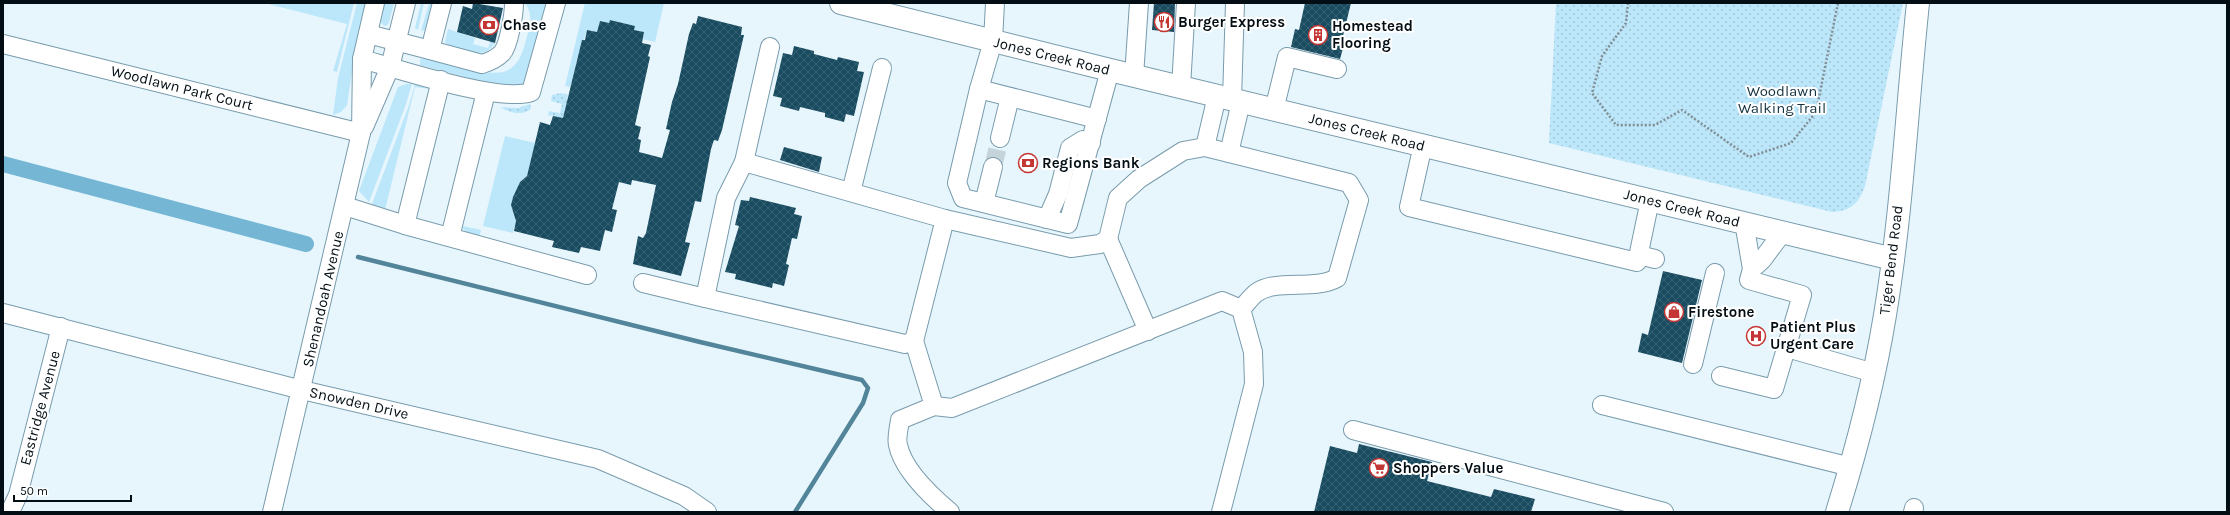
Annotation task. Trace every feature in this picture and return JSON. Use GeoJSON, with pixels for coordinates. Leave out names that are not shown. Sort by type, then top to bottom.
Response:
{"type":"FeatureCollection","features":[{"type":"Feature","properties":{"kind":"main road","name":"Jones Creek Road"},"geometry":{"type":"LineString","coordinates":[[841,3],[1134,76],[1893,259]]}},
{"type":"Feature","properties":{"kind":"main road","name":"Tiger Bend Road"},"geometry":{"type":"LineString","coordinates":[[1837,512],[1851,467],[1874,373],[1893,259],[1918,3]]}},
{"type":"Feature","properties":{"kind":"street","name":"Shenandoah Avenue"},"geometry":{"type":"LineString","coordinates":[[361,133],[362,59],[375,3]]}},
{"type":"Feature","properties":{"kind":"street","name":"Shenandoah Avenue"},"geometry":{"type":"LineString","coordinates":[[272,512],[302,390],[361,133],[390,67],[406,3]]}},
{"type":"Feature","properties":{"kind":"street"},"geometry":{"type":"LineString","coordinates":[[430,50],[442,3]]}},
{"type":"Feature","properties":{"kind":"street"},"geometry":{"type":"LineString","coordinates":[[368,34],[482,64],[490,62],[503,52],[506,45],[514,3]]}},
{"type":"Feature","properties":{"kind":"street"},"geometry":{"type":"LineString","coordinates":[[362,59],[486,92],[522,96],[531,92],[556,3]]}},
{"type":"Feature","properties":{"kind":"street"},"geometry":{"type":"LineString","coordinates":[[995,3],[993,41],[979,89],[957,183],[963,198],[1047,219],[1058,194],[1070,148],[1083,140],[1091,143],[1110,70]]}},
{"type":"Feature","properties":{"kind":"street"},"geometry":{"type":"LineString","coordinates":[[1134,76],[1139,3]]}},
{"type":"Feature","properties":{"kind":"street"},"geometry":{"type":"LineString","coordinates":[[1181,87],[1186,3]]}},
{"type":"Feature","properties":{"kind":"street"},"geometry":{"type":"LineString","coordinates":[[1229,153],[1235,3]]}},
{"type":"Feature","properties":{"kind":"street","name":"Woodlawn Park Court"},"geometry":{"type":"LineString","coordinates":[[3,44],[361,133]]}},
{"type":"Feature","properties":{"kind":"street"},"geometry":{"type":"LineString","coordinates":[[705,298],[726,198],[744,162],[770,47]]}},
{"type":"Feature","properties":{"kind":"street"},"geometry":{"type":"LineString","coordinates":[[1274,110],[1288,57],[1338,69]]}},
{"type":"Feature","properties":{"kind":"street"},"geometry":{"type":"LineString","coordinates":[[851,192],[882,68]]}},
{"type":"Feature","properties":{"kind":"street"},"geometry":{"type":"LineString","coordinates":[[405,224],[440,80]]}},
{"type":"Feature","properties":{"kind":"street"},"geometry":{"type":"LineString","coordinates":[[979,89],[1097,119]]}},
{"type":"Feature","properties":{"kind":"street"},"geometry":{"type":"LineString","coordinates":[[450,237],[486,92]]}},
{"type":"Feature","properties":{"kind":"street"},"geometry":{"type":"LineString","coordinates":[[1000,138],[1010,97]]}},
{"type":"Feature","properties":{"kind":"street"},"geometry":{"type":"LineString","coordinates":[[1205,147],[1230,99]]}},
{"type":"Feature","properties":{"kind":"street"},"geometry":{"type":"LineString","coordinates":[[1423,145],[1409,207],[1637,262],[1647,257],[1650,200]]}},
{"type":"Feature","properties":{"kind":"street"},"geometry":{"type":"LineString","coordinates":[[1148,331],[1108,239],[1118,198],[1139,179],[1183,151],[1205,147],[1349,183],[1359,200],[1337,278],[1327,283],[1280,286],[1256,293],[1241,309]]}},
{"type":"Feature","properties":{"kind":"street"},"geometry":{"type":"LineString","coordinates":[[744,162],[945,219],[1071,248],[1100,244],[1108,239]]}},
{"type":"Feature","properties":{"kind":"street"},"geometry":{"type":"LineString","coordinates":[[984,203],[993,167]]}},
{"type":"Feature","properties":{"kind":"street"},"geometry":{"type":"LineString","coordinates":[[345,206],[587,275]]}},
{"type":"Feature","properties":{"kind":"street"},"geometry":{"type":"LineString","coordinates":[[934,406],[914,341],[945,219]]}},
{"type":"Feature","properties":{"kind":"street"},"geometry":{"type":"LineString","coordinates":[[1721,376],[1774,389],[1802,295],[1749,280],[1752,270],[1744,222]]}},
{"type":"Feature","properties":{"kind":"street"},"geometry":{"type":"LineString","coordinates":[[1752,270],[1762,260],[1783,232]]}},
{"type":"Feature","properties":{"kind":"street"},"geometry":{"type":"LineString","coordinates":[[1693,364],[1715,273]]}},
{"type":"Feature","properties":{"kind":"street"},"geometry":{"type":"LineString","coordinates":[[643,283],[905,344],[914,341]]}},
{"type":"Feature","properties":{"kind":"street"},"geometry":{"type":"LineString","coordinates":[[950,512],[935,499],[910,471],[897,445],[900,420],[934,406],[952,408],[1222,301],[1241,309]]}},
{"type":"Feature","properties":{"kind":"street"},"geometry":{"type":"LineString","coordinates":[[1220,512],[1254,384],[1253,352],[1241,309]]}},
{"type":"Feature","properties":{"kind":"street","name":"Snowden Drive"},"geometry":{"type":"LineString","coordinates":[[3,313],[302,390],[598,459],[684,496],[707,512]]}},
{"type":"Feature","properties":{"kind":"street","name":"Eastridge Avenue"},"geometry":{"type":"LineString","coordinates":[[10,512],[18,495],[61,327]]}},
{"type":"Feature","properties":{"kind":"street"},"geometry":{"type":"LineString","coordinates":[[1787,348],[1874,373]]}},
{"type":"Feature","properties":{"kind":"street"},"geometry":{"type":"LineString","coordinates":[[1602,405],[1851,467]]}},
{"type":"Feature","properties":{"kind":"street"},"geometry":{"type":"LineString","coordinates":[[1354,430],[1664,512]]}},
{"type":"Feature","properties":{"kind":"path"},"geometry":{"type":"LineString","coordinates":[[1628,3],[1626,23],[1602,56],[1592,93],[1616,125],[1655,125],[1682,110],[1749,157],[1791,143],[1816,112],[1838,3]]}},
{"type":"Feature","properties":{"kind":"green space"},"geometry":{"type":"Polygon","coordinates":[[[264,3],[354,3],[337,72],[333,71],[347,24],[264,3]]]}},
{"type":"Feature","properties":{"kind":"green space"},"geometry":{"type":"Polygon","coordinates":[[[357,3],[365,3],[366,7],[355,52],[347,105],[341,112],[333,115],[338,78],[357,3]]]}},
{"type":"Feature","properties":{"kind":"green space"},"geometry":{"type":"Polygon","coordinates":[[[384,3],[394,3],[389,23],[386,26],[380,21],[384,3]]]}},
{"type":"Feature","properties":{"kind":"green space"},"geometry":{"type":"Polygon","coordinates":[[[421,3],[424,3],[418,30],[415,28],[421,3]]]}},
{"type":"Feature","properties":{"kind":"green space"},"geometry":{"type":"Polygon","coordinates":[[[429,3],[433,3],[426,30],[421,31],[429,3]]]}},
{"type":"Feature","properties":{"kind":"green space"},"geometry":{"type":"Polygon","coordinates":[[[525,3],[548,3],[524,86],[509,89],[420,65],[420,59],[425,58],[478,71],[497,73],[512,68],[522,52],[530,26],[530,12],[525,3]]]}},
{"type":"Feature","properties":{"kind":"green space"},"geometry":{"type":"Polygon","coordinates":[[[585,3],[664,3],[655,42],[642,39],[644,32],[634,30],[635,26],[610,20],[609,23],[600,21],[597,32],[587,30],[576,63],[574,86],[565,86],[585,3]]]}},
{"type":"Feature","properties":{"kind":"green space","name":"Woodlawn Walking Trail"},"geometry":{"type":"Polygon","coordinates":[[[1556,3],[1903,3],[1865,186],[1860,197],[1849,208],[1832,212],[1549,143],[1556,3]]]}},
{"type":"Feature","properties":{"kind":"green space"},"geometry":{"type":"Polygon","coordinates":[[[448,29],[475,38],[473,44],[488,48],[490,42],[495,43],[488,50],[481,53],[458,49],[448,45],[445,42],[448,29]]]}},
{"type":"Feature","properties":{"kind":"green space"},"geometry":{"type":"Polygon","coordinates":[[[406,84],[412,84],[405,107],[369,202],[359,191],[398,87],[406,84]]]}},
{"type":"Feature","properties":{"kind":"green space"},"geometry":{"type":"Polygon","coordinates":[[[415,84],[429,89],[415,87],[385,210],[372,204],[409,105],[415,84]]]}},
{"type":"Feature","properties":{"kind":"green space"},"geometry":{"type":"Polygon","coordinates":[[[561,93],[568,95],[567,99],[570,100],[574,121],[548,115],[549,111],[560,113],[562,104],[551,101],[552,95],[561,93]]]}},
{"type":"Feature","properties":{"kind":"green space"},"geometry":{"type":"Polygon","coordinates":[[[530,104],[531,109],[520,113],[511,112],[501,107],[518,108],[530,104]]]}},
{"type":"Feature","properties":{"kind":"green space"},"geometry":{"type":"Polygon","coordinates":[[[505,136],[535,143],[527,176],[520,182],[513,197],[511,206],[516,221],[513,233],[483,226],[505,136]]]}},
{"type":"Feature","properties":{"kind":"green space"},"geometry":{"type":"Polygon","coordinates":[[[463,226],[481,230],[478,241],[463,229],[463,226]]]}},
{"type":"Feature","properties":{"kind":"building","name":"Chase"},"geometry":{"type":"Polygon","coordinates":[[[473,3],[503,8],[495,43],[457,32],[463,6],[472,9],[473,3]]]}},
{"type":"Feature","properties":{"kind":"building","name":"Burger Express"},"geometry":{"type":"Polygon","coordinates":[[[1154,3],[1175,3],[1174,32],[1152,30],[1154,3]]]}},
{"type":"Feature","properties":{"kind":"building","name":"Homestead Flooring"},"geometry":{"type":"Polygon","coordinates":[[[1305,3],[1351,3],[1342,40],[1345,41],[1340,59],[1291,47],[1295,29],[1299,30],[1305,3]]]}},
{"type":"Feature","properties":{"kind":"building"},"geometry":{"type":"Polygon","coordinates":[[[698,16],[742,27],[741,35],[744,35],[722,130],[718,141],[714,140],[711,149],[701,202],[695,201],[685,242],[690,243],[681,276],[633,264],[638,236],[643,238],[646,233],[656,185],[632,180],[631,185],[619,182],[612,209],[617,210],[612,232],[605,230],[600,251],[581,247],[579,253],[552,247],[554,241],[514,231],[516,221],[511,205],[520,182],[527,176],[540,122],[550,125],[553,116],[563,118],[582,40],[585,40],[587,30],[597,32],[600,21],[609,23],[610,20],[635,26],[634,30],[644,32],[642,43],[651,45],[648,56],[650,57],[635,125],[641,127],[638,139],[641,140],[639,152],[662,158],[670,130],[666,129],[689,34],[693,23],[696,24],[698,16]]]}},
{"type":"Feature","properties":{"kind":"building"},"geometry":{"type":"Polygon","coordinates":[[[794,46],[814,51],[814,54],[837,60],[838,57],[859,62],[857,71],[864,72],[854,116],[846,114],[844,122],[825,117],[825,113],[800,107],[799,111],[780,106],[782,98],[773,96],[783,53],[792,55],[794,46]]]}},
{"type":"Feature","properties":{"kind":"building"},"geometry":{"type":"Polygon","coordinates":[[[784,147],[822,157],[819,172],[780,160],[784,147]]]}},
{"type":"Feature","properties":{"kind":"building"},"geometry":{"type":"Polygon","coordinates":[[[750,197],[796,208],[794,214],[802,216],[797,239],[792,238],[786,264],[789,265],[784,286],[773,283],[772,288],[735,279],[736,274],[725,272],[739,226],[735,225],[741,200],[749,201],[750,197]]]}},
{"type":"Feature","properties":{"kind":"building","name":"Firestone"},"geometry":{"type":"Polygon","coordinates":[[[1663,271],[1702,280],[1682,363],[1638,352],[1642,333],[1648,335],[1663,271]]]}},
{"type":"Feature","properties":{"kind":"building"},"geometry":{"type":"Polygon","coordinates":[[[1359,444],[1432,462],[1427,481],[1491,497],[1494,489],[1535,499],[1531,512],[1314,512],[1330,446],[1357,453],[1359,444]]]}},
{"type":"Feature","properties":{"kind":"waterway"},"geometry":{"type":"LineString","coordinates":[[3,164],[306,244]]}},
{"type":"Feature","properties":{"kind":"waterway"},"geometry":{"type":"LineString","coordinates":[[358,257],[700,342],[862,380],[868,388],[863,403],[795,512]]}},
{"type":"Feature","properties":{"kind":"tunnel"},"geometry":{"type":"LineString","coordinates":[[993,167],[1000,138]]}},
{"type":"Feature","properties":{"kind":"place","name":"Burger Express"},"geometry":{"type":"Point","coordinates":[1164,22]}},
{"type":"Feature","properties":{"kind":"place","name":"Chase"},"geometry":{"type":"Point","coordinates":[489,25]}},
{"type":"Feature","properties":{"kind":"place","name":"Homestead Flooring"},"geometry":{"type":"Point","coordinates":[1318,35]}},
{"type":"Feature","properties":{"kind":"place","name":"Regions Bank"},"geometry":{"type":"Point","coordinates":[1028,163]}},
{"type":"Feature","properties":{"kind":"place","name":"Firestone"},"geometry":{"type":"Point","coordinates":[1674,312]}},
{"type":"Feature","properties":{"kind":"place","name":"Patient Plus Urgent Care"},"geometry":{"type":"Point","coordinates":[1756,336]}},
{"type":"Feature","properties":{"kind":"place","name":"Shoppers Value"},"geometry":{"type":"Point","coordinates":[1379,468]}}]}
